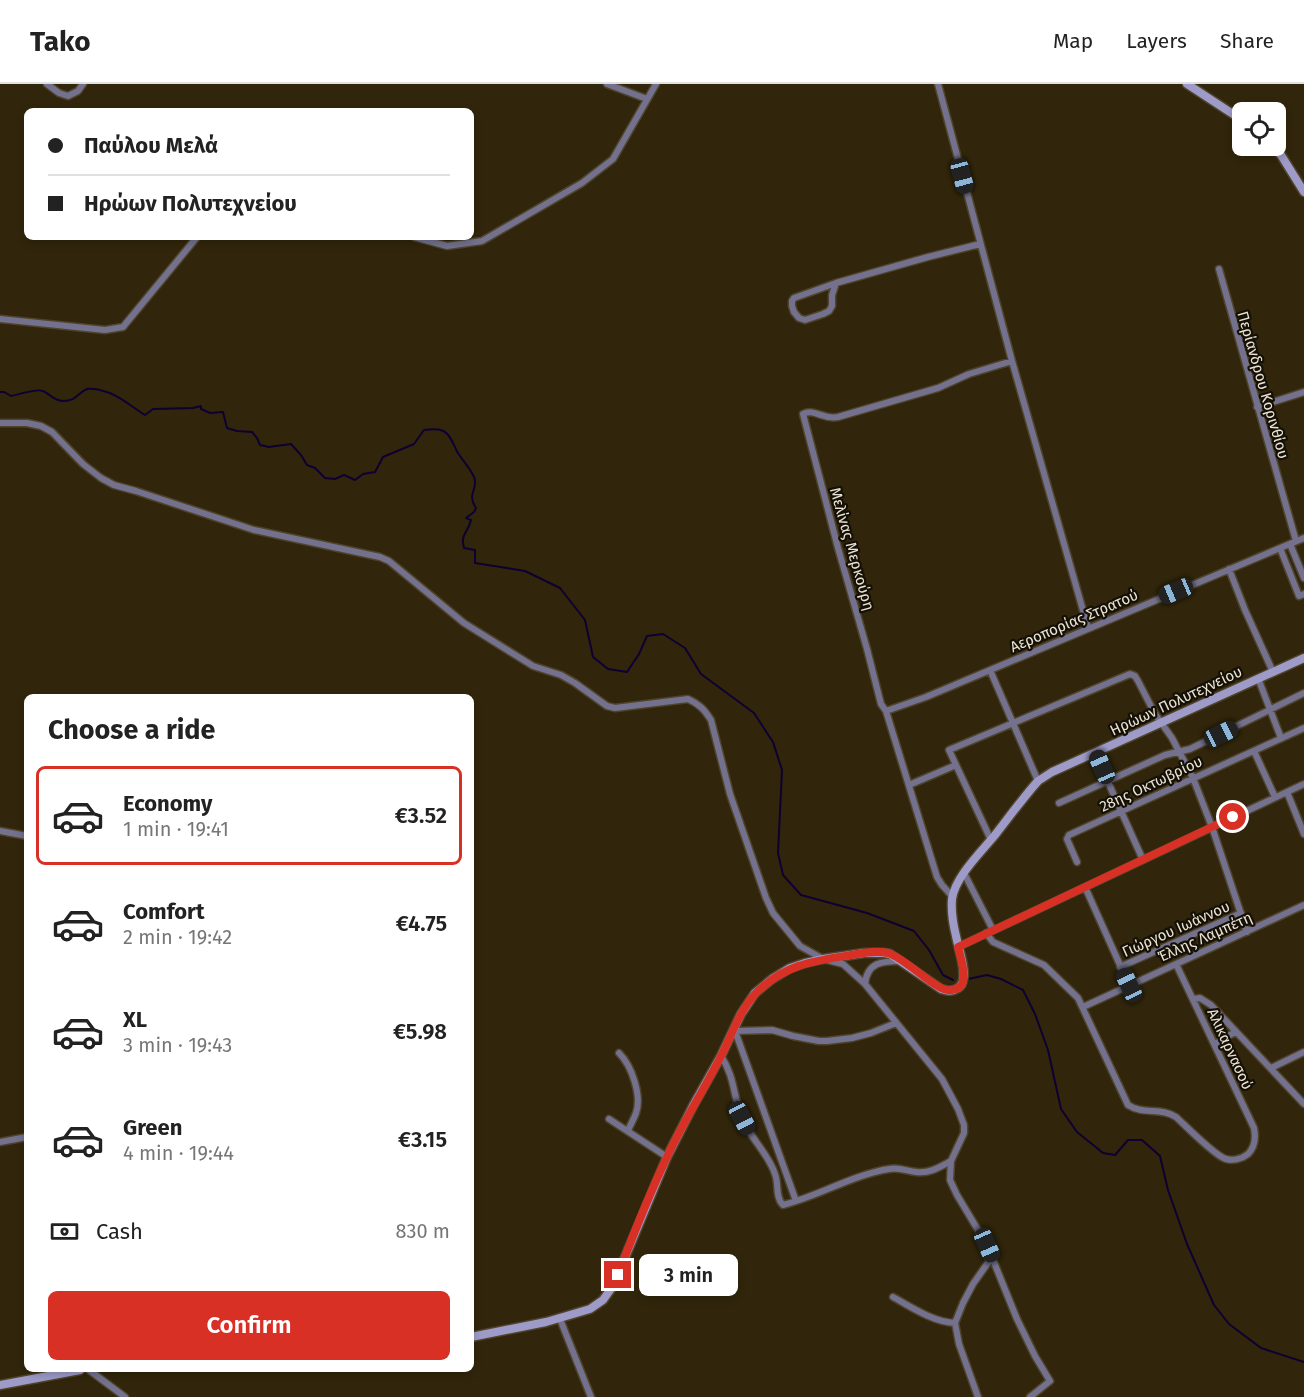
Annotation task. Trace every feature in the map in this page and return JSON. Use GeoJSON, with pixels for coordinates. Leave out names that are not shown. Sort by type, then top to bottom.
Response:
{"type":"FeatureCollection","features":[{"type":"Feature","properties":{"kind":"street"},"geometry":{"type":"LineString","coordinates":[[48,84],[58,93],[68,96],[78,91],[83,84]]}},
{"type":"Feature","properties":{"kind":"street"},"geometry":{"type":"LineString","coordinates":[[607,84],[647,99]]}},
{"type":"Feature","properties":{"kind":"street"},"geometry":{"type":"LineString","coordinates":[[425,240],[447,246],[482,241],[582,183],[613,159],[656,84]]}},
{"type":"Feature","properties":{"kind":"street"},"geometry":{"type":"LineString","coordinates":[[938,84],[1012,361],[1088,628]]}},
{"type":"Feature","properties":{"kind":"street"},"geometry":{"type":"LineString","coordinates":[[1187,84],[1232,113]]}},
{"type":"Feature","properties":{"kind":"street"},"geometry":{"type":"LineString","coordinates":[[1282,156],[1304,192]]}},
{"type":"Feature","properties":{"kind":"street"},"geometry":{"type":"LineString","coordinates":[[0,319],[105,330],[123,327],[195,240]]}},
{"type":"Feature","properties":{"kind":"street"},"geometry":{"type":"LineString","coordinates":[[836,283],[832,295],[832,306],[828,312],[805,320],[795,314],[792,304],[794,298],[836,283],[980,244]]}},
{"type":"Feature","properties":{"kind":"street","name":"Περίανδρου Κορινθίου"},"geometry":{"type":"LineString","coordinates":[[1219,269],[1304,578]]}},
{"type":"Feature","properties":{"kind":"street","name":"Μελίνας Μερκούρη"},"geometry":{"type":"LineString","coordinates":[[952,897],[938,877],[886,711],[881,704],[803,414],[809,411],[827,418],[838,417],[938,388],[969,374],[1012,361]]}},
{"type":"Feature","properties":{"kind":"street"},"geometry":{"type":"LineString","coordinates":[[1257,407],[1304,393]]}},
{"type":"Feature","properties":{"kind":"street"},"geometry":{"type":"LineString","coordinates":[[0,423],[27,423],[41,426],[52,432],[83,464],[114,485],[254,530],[380,557],[389,561],[464,623],[533,666],[561,675],[575,683],[607,706],[615,708],[687,699],[698,703],[711,720],[730,794],[773,913],[801,946],[823,959],[843,964],[866,984],[942,1079],[958,1109],[964,1125],[964,1133],[951,1161],[950,1180],[983,1238],[1017,1319],[1050,1381],[1030,1397]]}},
{"type":"Feature","properties":{"kind":"street","name":"Αεροπορίας Στρατού"},"geometry":{"type":"LineString","coordinates":[[886,711],[926,697],[1304,538]]}},
{"type":"Feature","properties":{"kind":"street"},"geometry":{"type":"LineString","coordinates":[[1280,548],[1299,596],[1304,594]]}},
{"type":"Feature","properties":{"kind":"street"},"geometry":{"type":"LineString","coordinates":[[1229,569],[1273,672]]}},
{"type":"Feature","properties":{"kind":"street","name":"Ηρώων Πολυτεχνείου"},"geometry":{"type":"LineString","coordinates":[[952,897],[964,873],[1038,781],[1053,772],[1304,658]]}},
{"type":"Feature","properties":{"kind":"street"},"geometry":{"type":"LineString","coordinates":[[990,670],[1038,781]]}},
{"type":"Feature","properties":{"kind":"street"},"geometry":{"type":"LineString","coordinates":[[991,840],[949,750],[1129,673],[1135,676],[1152,711],[1170,734],[1193,778],[1247,932]]}},
{"type":"Feature","properties":{"kind":"street"},"geometry":{"type":"LineString","coordinates":[[1258,678],[1281,738]]}},
{"type":"Feature","properties":{"kind":"street"},"geometry":{"type":"LineString","coordinates":[[1059,803],[1165,755],[1190,749],[1304,693]]}},
{"type":"Feature","properties":{"kind":"street","name":"28ης Οκτωβρίου"},"geometry":{"type":"LineString","coordinates":[[1077,862],[1067,839],[1068,836],[1304,728]]}},
{"type":"Feature","properties":{"kind":"street"},"geometry":{"type":"LineString","coordinates":[[1254,751],[1275,797]]}},
{"type":"Feature","properties":{"kind":"street"},"geometry":{"type":"LineString","coordinates":[[1095,753],[1143,860]]}},
{"type":"Feature","properties":{"kind":"street"},"geometry":{"type":"LineString","coordinates":[[909,785],[956,765]]}},
{"type":"Feature","properties":{"kind":"street"},"geometry":{"type":"LineString","coordinates":[[958,947],[1304,784]]}},
{"type":"Feature","properties":{"kind":"street"},"geometry":{"type":"LineString","coordinates":[[1287,792],[1304,834]]}},
{"type":"Feature","properties":{"kind":"street"},"geometry":{"type":"LineString","coordinates":[[0,831],[24,835]]}},
{"type":"Feature","properties":{"kind":"street"},"geometry":{"type":"LineString","coordinates":[[964,873],[993,942],[1044,966],[1075,995],[1083,1007]]}},
{"type":"Feature","properties":{"kind":"street"},"geometry":{"type":"LineString","coordinates":[[1085,887],[1129,985]]}},
{"type":"Feature","properties":{"kind":"street"},"geometry":{"type":"LineString","coordinates":[[474,1336],[560,1318],[590,1310],[600,1304],[610,1292],[667,1157],[722,1056],[741,1014],[756,993],[772,980],[790,968],[823,959],[881,952],[890,954],[947,991],[960,986],[964,971],[952,914],[952,897]]}},
{"type":"Feature","properties":{"kind":"street","name":"Έλλης Λαμπέτη"},"geometry":{"type":"LineString","coordinates":[[1083,1007],[1304,905]]}},
{"type":"Feature","properties":{"kind":"street","name":"Γιώργου Ιωάννου"},"geometry":{"type":"LineString","coordinates":[[1120,967],[1241,913]]}},
{"type":"Feature","properties":{"kind":"street"},"geometry":{"type":"LineString","coordinates":[[866,984],[870,968],[885,961],[902,962]]}},
{"type":"Feature","properties":{"kind":"street","name":"Αλικαρνασού"},"geometry":{"type":"LineString","coordinates":[[1083,1007],[1128,1105],[1140,1111],[1163,1111],[1173,1114],[1224,1159],[1234,1160],[1242,1157],[1249,1153],[1254,1145],[1254,1128],[1176,964]]}},
{"type":"Feature","properties":{"kind":"street"},"geometry":{"type":"LineString","coordinates":[[1194,999],[1200,998],[1206,1001],[1304,1104]]}},
{"type":"Feature","properties":{"kind":"street"},"geometry":{"type":"LineString","coordinates":[[733,1032],[772,1030],[827,1041],[852,1038],[896,1023]]}},
{"type":"Feature","properties":{"kind":"street"},"geometry":{"type":"LineString","coordinates":[[733,1032],[796,1201]]}},
{"type":"Feature","properties":{"kind":"street"},"geometry":{"type":"LineString","coordinates":[[1215,1044],[1235,1032]]}},
{"type":"Feature","properties":{"kind":"street"},"geometry":{"type":"LineString","coordinates":[[1271,1068],[1304,1052]]}},
{"type":"Feature","properties":{"kind":"street"},"geometry":{"type":"LineString","coordinates":[[620,1053],[626,1060],[637,1085],[637,1111],[628,1131]]}},
{"type":"Feature","properties":{"kind":"street"},"geometry":{"type":"LineString","coordinates":[[722,1056],[733,1080],[742,1118],[776,1175],[780,1202],[783,1205],[859,1176],[891,1168],[924,1172],[934,1170],[951,1161]]}},
{"type":"Feature","properties":{"kind":"street"},"geometry":{"type":"LineString","coordinates":[[609,1119],[667,1157]]}},
{"type":"Feature","properties":{"kind":"street"},"geometry":{"type":"LineString","coordinates":[[0,1142],[24,1138]]}},
{"type":"Feature","properties":{"kind":"street"},"geometry":{"type":"LineString","coordinates":[[978,1397],[959,1344],[955,1323],[973,1284],[992,1257]]}},
{"type":"Feature","properties":{"kind":"street"},"geometry":{"type":"LineString","coordinates":[[893,1297],[936,1319],[955,1323]]}},
{"type":"Feature","properties":{"kind":"street"},"geometry":{"type":"LineString","coordinates":[[560,1318],[591,1397]]}},
{"type":"Feature","properties":{"kind":"street"},"geometry":{"type":"LineString","coordinates":[[0,1385],[60,1372]]}},
{"type":"Feature","properties":{"kind":"street"},"geometry":{"type":"LineString","coordinates":[[92,1372],[125,1397]]}},
{"type":"Feature","properties":{"kind":"street"},"geometry":{"type":"LineString","coordinates":[[110,1386],[113,1397]]}},
{"type":"Feature","properties":{"kind":"waterway"},"geometry":{"type":"LineString","coordinates":[[0,392],[11,396],[40,390],[63,401],[71,400],[87,389],[95,389],[113,394],[145,415],[153,409],[201,406],[201,409],[210,413],[223,412],[227,428],[252,432],[260,445],[269,447],[291,444],[307,465],[315,468],[325,478],[335,479],[344,475],[355,480],[363,474],[375,472],[383,457],[414,444],[424,430],[443,431],[471,471],[475,481],[472,499],[476,508],[466,518],[471,520],[463,540],[464,548],[475,550],[475,563],[525,571],[560,588],[585,620],[593,657],[608,669],[627,672],[647,636],[663,634],[685,648],[701,674],[754,713],[773,742],[782,770],[778,853],[783,875],[801,895],[867,913],[914,931],[929,950],[943,975],[953,980]]}},
{"type":"Feature","properties":{"kind":"waterway"},"geometry":{"type":"LineString","coordinates":[[968,979],[987,975],[1023,990],[1035,1014],[1048,1050],[1061,1109],[1077,1132],[1103,1153],[1115,1155],[1128,1140],[1142,1140],[1160,1156],[1168,1190],[1187,1244],[1214,1305],[1229,1324],[1261,1348],[1304,1362]]}},
{"type":"Feature","properties":{"kind":"route"},"geometry":{"type":"LineString","coordinates":[[618,1275],[667,1157],[722,1056],[741,1014],[756,993],[772,980],[790,968],[805,963],[864,953],[884,953],[898,958],[941,988],[947,991],[954,990],[962,985],[964,976],[958,947],[1233,817]]}}]}
